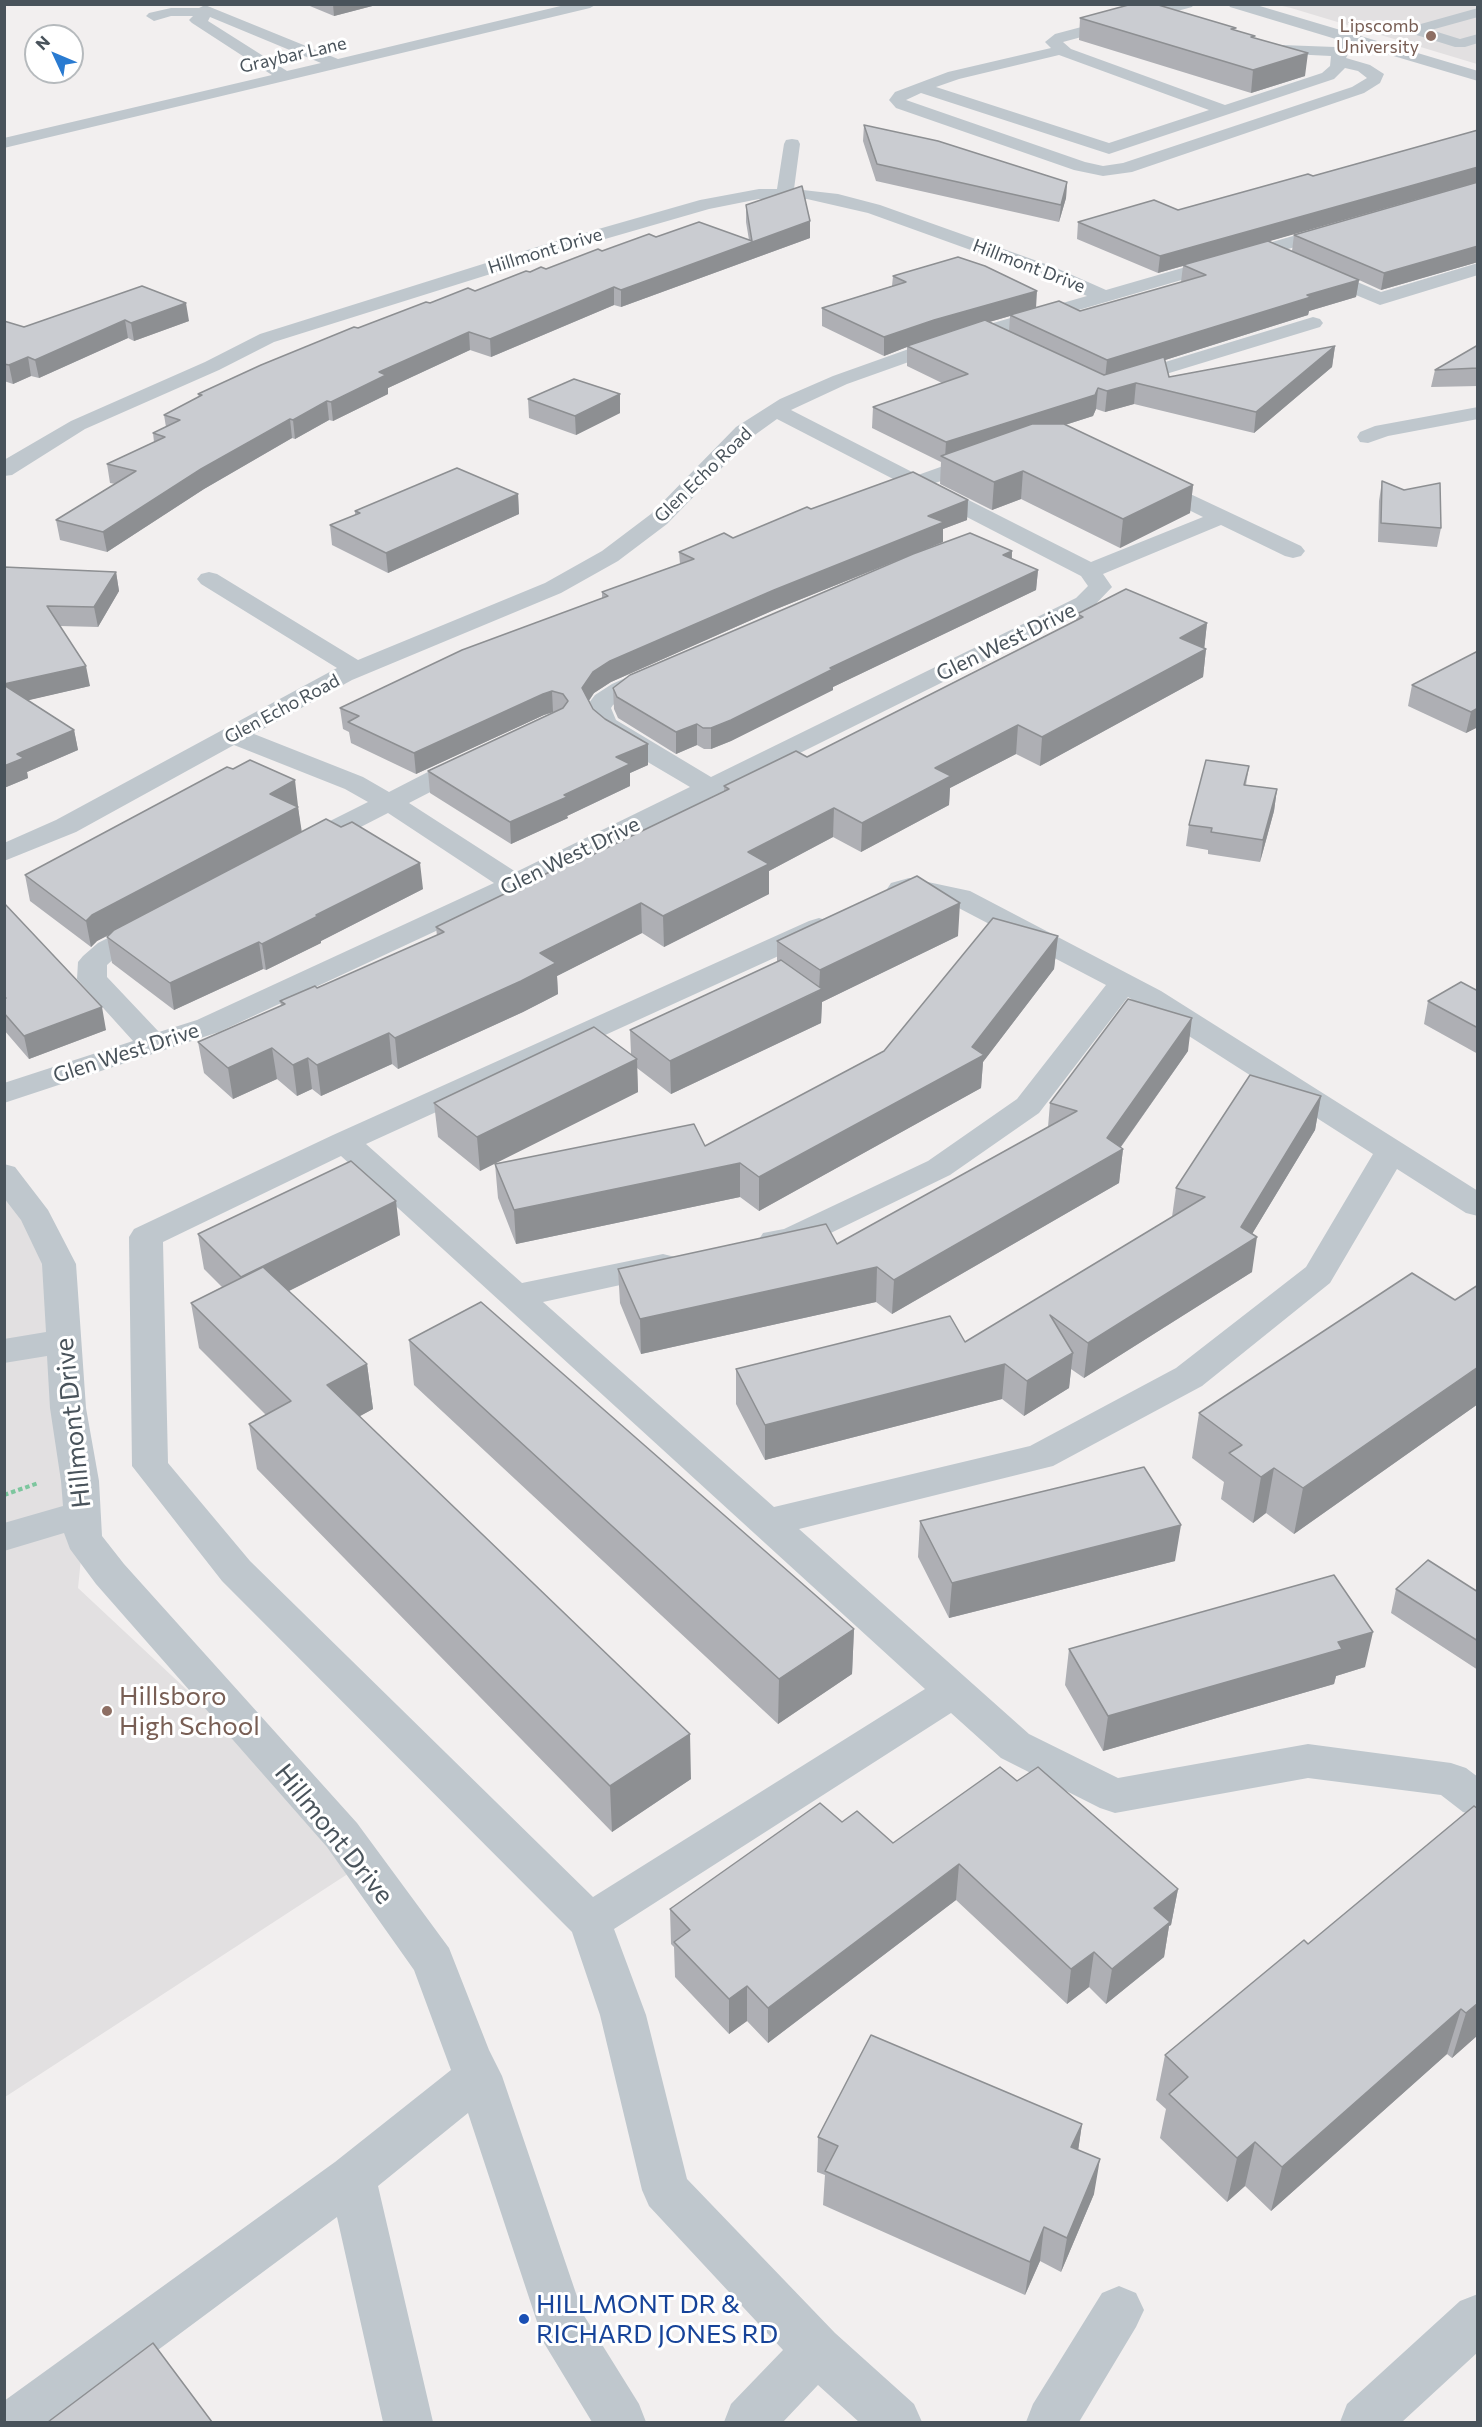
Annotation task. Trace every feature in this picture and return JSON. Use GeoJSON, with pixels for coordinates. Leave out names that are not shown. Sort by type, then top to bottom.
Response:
{"type":"FeatureCollection","features":[{"type":"Feature","properties":{"kind":"street","name":"Graybar Lane"},"geometry":{"type":"LineString","coordinates":[[4,143],[590,4]]}},
{"type":"Feature","properties":{"kind":"street"},"geometry":{"type":"LineString","coordinates":[[1187,4],[1060,37],[1053,42],[1061,50],[1223,110]]}},
{"type":"Feature","properties":{"kind":"street"},"geometry":{"type":"LineString","coordinates":[[1061,50],[954,75],[901,95],[897,100],[902,105],[1080,166],[1103,171],[1126,168],[1147,161],[1358,90],[1374,80],[1376,75],[1342,50],[1243,8]]}},
{"type":"Feature","properties":{"kind":"street"},"geometry":{"type":"LineString","coordinates":[[201,9],[203,18],[197,20],[244,52],[267,63],[285,77]]}},
{"type":"Feature","properties":{"kind":"street"},"geometry":{"type":"LineString","coordinates":[[154,16],[201,9],[337,64]]}},
{"type":"Feature","properties":{"kind":"street"},"geometry":{"type":"LineString","coordinates":[[1478,12],[1415,30],[1478,49]]}},
{"type":"Feature","properties":{"kind":"street"},"geometry":{"type":"LineString","coordinates":[[1460,44],[1478,38]]}},
{"type":"Feature","properties":{"kind":"street"},"geometry":{"type":"LineString","coordinates":[[1238,46],[1276,51],[1342,50],[1478,76]]}},
{"type":"Feature","properties":{"kind":"street"},"geometry":{"type":"LineString","coordinates":[[1109,149],[1328,76],[1338,67],[1342,50]]}},
{"type":"Feature","properties":{"kind":"street"},"geometry":{"type":"LineString","coordinates":[[267,63],[308,71]]}},
{"type":"Feature","properties":{"kind":"street"},"geometry":{"type":"LineString","coordinates":[[920,87],[1147,161]]}},
{"type":"Feature","properties":{"kind":"street"},"geometry":{"type":"LineString","coordinates":[[785,193],[792,144]]}},
{"type":"Feature","properties":{"kind":"street","name":"Hillmont Drive"},"geometry":{"type":"LineString","coordinates":[[4,470],[78,425],[212,366],[267,338],[514,260],[706,204],[759,194],[785,193],[838,200],[874,209],[1047,271],[1104,296]]}},
{"type":"Feature","properties":{"kind":"street","name":"Glen Echo Road"},"geometry":{"type":"LineString","coordinates":[[4,853],[66,826],[357,670],[553,588],[610,556],[659,519],[744,432],[775,410],[840,380],[985,331],[1355,224]]}},
{"type":"Feature","properties":{"kind":"street"},"geometry":{"type":"LineString","coordinates":[[1266,249],[1380,299],[1478,269]]}},
{"type":"Feature","properties":{"kind":"street"},"geometry":{"type":"LineString","coordinates":[[1103,388],[1312,323]]}},
{"type":"Feature","properties":{"kind":"street"},"geometry":{"type":"LineString","coordinates":[[985,331],[1012,344]]}},
{"type":"Feature","properties":{"kind":"street"},"geometry":{"type":"LineString","coordinates":[[775,410],[1090,571],[1222,517]]}},
{"type":"Feature","properties":{"kind":"street"},"geometry":{"type":"LineString","coordinates":[[1368,437],[1383,431],[1478,413]]}},
{"type":"Feature","properties":{"kind":"street"},"geometry":{"type":"LineString","coordinates":[[915,483],[1006,452]]}},
{"type":"Feature","properties":{"kind":"street"},"geometry":{"type":"LineString","coordinates":[[1130,473],[1293,551]]}},
{"type":"Feature","properties":{"kind":"street"},"geometry":{"type":"LineString","coordinates":[[976,540],[1006,529]]}},
{"type":"Feature","properties":{"kind":"street","name":"Glen West Drive"},"geometry":{"type":"LineString","coordinates":[[4,1094],[208,1026],[514,884],[1084,603],[1100,587],[1090,571]]}},
{"type":"Feature","properties":{"kind":"street"},"geometry":{"type":"LineString","coordinates":[[209,579],[357,670]]}},
{"type":"Feature","properties":{"kind":"street"},"geometry":{"type":"LineString","coordinates":[[675,665],[621,689],[604,700],[598,708],[604,724],[616,733],[710,787]]}},
{"type":"Feature","properties":{"kind":"street"},"geometry":{"type":"LineString","coordinates":[[233,735],[354,783],[420,820],[514,884]]}},
{"type":"Feature","properties":{"kind":"street"},"geometry":{"type":"LineString","coordinates":[[274,860],[386,801],[486,753]]}},
{"type":"Feature","properties":{"kind":"street"},"geometry":{"type":"LineString","coordinates":[[876,901],[909,886],[960,897],[1150,997],[1478,1206]]}},
{"type":"Feature","properties":{"kind":"street"},"geometry":{"type":"LineString","coordinates":[[844,915],[344,1142],[146,1238],[150,1466],[236,1571],[590,1922],[623,2014],[666,2190],[818,2350],[897,2422]]}},
{"type":"Feature","properties":{"kind":"street"},"geometry":{"type":"LineString","coordinates":[[152,1043],[92,979],[93,962],[108,949],[171,917]]}},
{"type":"Feature","properties":{"kind":"street"},"geometry":{"type":"LineString","coordinates":[[746,1247],[792,1238],[939,1168],[1028,1106],[1123,983]]}},
{"type":"Feature","properties":{"kind":"street"},"geometry":{"type":"LineString","coordinates":[[344,1142],[1015,1746],[1115,1796],[1308,1761],[1451,1780],[1478,1800]]}},
{"type":"Feature","properties":{"kind":"street"},"geometry":{"type":"LineString","coordinates":[[767,1523],[1040,1457],[1189,1377],[1318,1275],[1391,1151]]}},
{"type":"Feature","properties":{"kind":"street","name":"Hillmont Drive"},"geometry":{"type":"LineString","coordinates":[[4,1174],[36,1218],[59,1264],[68,1408],[80,1481],[83,1539],[110,1574],[342,1835],[433,1961],[469,2059],[479,2076],[562,2326],[621,2422]]}},
{"type":"Feature","properties":{"kind":"street"},"geometry":{"type":"LineString","coordinates":[[515,1296],[688,1260]]}},
{"type":"Feature","properties":{"kind":"street"},"geometry":{"type":"LineString","coordinates":[[4,1351],[64,1341]]}},
{"type":"Feature","properties":{"kind":"street"},"geometry":{"type":"LineString","coordinates":[[4,1538],[82,1514]]}},
{"type":"Feature","properties":{"kind":"street"},"geometry":{"type":"LineString","coordinates":[[590,1922],[953,1691]]}},
{"type":"Feature","properties":{"kind":"street"},"geometry":{"type":"LineString","coordinates":[[19,2422],[352,2178],[479,2076]]}},
{"type":"Feature","properties":{"kind":"street"},"geometry":{"type":"LineString","coordinates":[[352,2178],[408,2422]]}},
{"type":"Feature","properties":{"kind":"street"},"geometry":{"type":"LineString","coordinates":[[1051,2422],[1119,2310]]}},
{"type":"Feature","properties":{"kind":"street"},"geometry":{"type":"LineString","coordinates":[[1365,2422],[1478,2318]]}},
{"type":"Feature","properties":{"kind":"street"},"geometry":{"type":"LineString","coordinates":[[749,2422],[818,2350]]}},
{"type":"Feature","properties":{"kind":"path"},"geometry":{"type":"LineString","coordinates":[[4,1495],[38,1483]]}},
{"type":"Feature","properties":{"kind":"shaded area","name":"Lipscomb University"},"geometry":{"type":"Polygon","coordinates":[[[1278,5],[1477,5],[1477,64],[1291,8],[1278,5]]]}},
{"type":"Feature","properties":{"kind":"shaded area","name":"Hillsboro High School"},"geometry":{"type":"Polygon","coordinates":[[[4,1174],[36,1218],[83,1539],[78,1588],[342,1835],[363,1864],[5,2097],[4,1174]]]}},
{"type":"Feature","properties":{"kind":"building"},"geometry":{"type":"Polygon","coordinates":[[[1132,4],[1155,4],[1236,28],[1231,29],[1255,36],[1251,37],[1308,53],[1253,70],[1080,18],[1132,4]]]}},
{"type":"Feature","properties":{"kind":"building"},"geometry":{"type":"Polygon","coordinates":[[[864,125],[938,141],[1067,182],[1061,205],[877,164],[864,125]]]}},
{"type":"Feature","properties":{"kind":"building"},"geometry":{"type":"Polygon","coordinates":[[[1478,130],[1478,167],[1160,256],[1078,222],[1154,200],[1178,210],[1308,174],[1313,176],[1478,130]]]}},
{"type":"Feature","properties":{"kind":"building"},"geometry":{"type":"Polygon","coordinates":[[[1478,182],[1478,246],[1384,273],[1294,235],[1478,182]]]}},
{"type":"Feature","properties":{"kind":"building"},"geometry":{"type":"Polygon","coordinates":[[[802,186],[810,221],[621,290],[614,287],[490,339],[469,332],[379,372],[386,375],[331,402],[327,401],[293,420],[290,419],[201,469],[103,532],[56,520],[136,471],[107,464],[165,437],[153,433],[180,420],[164,415],[202,395],[198,394],[261,365],[354,327],[358,328],[426,302],[430,303],[468,288],[475,291],[526,271],[530,272],[541,267],[546,269],[598,249],[602,251],[649,234],[656,237],[699,222],[752,241],[746,205],[802,186]]]}},
{"type":"Feature","properties":{"kind":"building"},"geometry":{"type":"Polygon","coordinates":[[[1268,241],[1359,280],[1107,360],[1010,315],[1059,301],[1080,311],[1206,275],[1183,265],[1268,241]]]}},
{"type":"Feature","properties":{"kind":"building"},"geometry":{"type":"Polygon","coordinates":[[[958,257],[985,266],[1037,291],[934,320],[884,337],[822,308],[906,282],[893,276],[958,257]]]}},
{"type":"Feature","properties":{"kind":"building"},"geometry":{"type":"Polygon","coordinates":[[[142,286],[186,303],[131,323],[125,320],[35,360],[28,357],[9,365],[4,364],[4,321],[24,327],[142,286]]]}},
{"type":"Feature","properties":{"kind":"building"},"geometry":{"type":"Polygon","coordinates":[[[985,320],[1104,375],[1164,357],[1169,377],[1335,346],[1256,412],[1136,383],[1107,391],[1098,388],[1095,395],[946,442],[873,407],[968,374],[907,346],[985,320]]]}},
{"type":"Feature","properties":{"kind":"building"},"geometry":{"type":"Polygon","coordinates":[[[1478,345],[1478,368],[1435,370],[1478,345]]]}},
{"type":"Feature","properties":{"kind":"building"},"geometry":{"type":"Polygon","coordinates":[[[574,379],[620,394],[575,416],[528,399],[574,379]]]}},
{"type":"Feature","properties":{"kind":"building"},"geometry":{"type":"Polygon","coordinates":[[[1032,424],[1064,424],[1193,485],[1123,519],[1023,471],[994,482],[941,456],[1032,424]]]}},
{"type":"Feature","properties":{"kind":"building"},"geometry":{"type":"Polygon","coordinates":[[[457,468],[518,494],[386,553],[330,525],[360,513],[355,511],[457,468]]]}},
{"type":"Feature","properties":{"kind":"building"},"geometry":{"type":"Polygon","coordinates":[[[913,472],[968,500],[928,516],[944,522],[774,590],[610,661],[593,672],[582,688],[593,709],[605,719],[648,744],[616,757],[630,764],[564,795],[567,797],[510,822],[428,771],[563,708],[568,701],[563,694],[552,691],[543,694],[414,753],[348,722],[359,716],[340,708],[462,650],[608,596],[602,592],[694,559],[679,552],[724,533],[733,538],[807,507],[811,509],[913,472]]]}},
{"type":"Feature","properties":{"kind":"building"},"geometry":{"type":"Polygon","coordinates":[[[1382,481],[1404,490],[1440,483],[1441,528],[1381,523],[1382,481]]]}},
{"type":"Feature","properties":{"kind":"building"},"geometry":{"type":"Polygon","coordinates":[[[970,533],[1012,551],[1003,555],[1038,570],[830,668],[833,669],[711,728],[703,728],[697,724],[676,732],[617,697],[613,688],[630,675],[913,554],[970,533]]]}},
{"type":"Feature","properties":{"kind":"building"},"geometry":{"type":"Polygon","coordinates":[[[4,567],[116,572],[94,607],[47,606],[86,666],[4,684],[4,567]]]}},
{"type":"Feature","properties":{"kind":"building"},"geometry":{"type":"Polygon","coordinates":[[[1126,589],[1207,623],[1180,638],[1206,649],[1042,737],[1018,725],[935,768],[951,776],[862,823],[834,808],[748,852],[769,864],[663,916],[641,903],[540,953],[556,963],[395,1038],[389,1033],[317,1065],[308,1058],[293,1065],[272,1048],[228,1068],[198,1042],[285,1004],[280,1001],[315,986],[317,988],[444,932],[436,927],[729,789],[724,786],[796,751],[807,757],[1083,617],[1077,614],[1126,589]]]}},
{"type":"Feature","properties":{"kind":"building"},"geometry":{"type":"Polygon","coordinates":[[[1478,651],[1478,708],[1471,712],[1412,685],[1478,651]]]}},
{"type":"Feature","properties":{"kind":"building"},"geometry":{"type":"Polygon","coordinates":[[[4,685],[74,730],[17,754],[24,758],[4,766],[4,685]]]}},
{"type":"Feature","properties":{"kind":"building"},"geometry":{"type":"Polygon","coordinates":[[[250,760],[295,780],[270,794],[298,807],[92,915],[86,921],[25,875],[227,767],[233,769],[250,760]]]}},
{"type":"Feature","properties":{"kind":"building"},"geometry":{"type":"Polygon","coordinates":[[[1206,760],[1249,766],[1244,785],[1277,789],[1263,840],[1211,832],[1212,828],[1189,825],[1206,760]]]}},
{"type":"Feature","properties":{"kind":"building"},"geometry":{"type":"Polygon","coordinates":[[[326,819],[341,827],[352,822],[420,863],[262,944],[259,942],[170,983],[107,937],[114,930],[326,819]]]}},
{"type":"Feature","properties":{"kind":"building"},"geometry":{"type":"Polygon","coordinates":[[[917,876],[960,903],[820,970],[777,941],[917,876]]]}},
{"type":"Feature","properties":{"kind":"building"},"geometry":{"type":"Polygon","coordinates":[[[4,903],[102,1007],[24,1036],[4,1013],[4,999],[6,998],[4,996],[4,903]]]}},
{"type":"Feature","properties":{"kind":"building"},"geometry":{"type":"Polygon","coordinates":[[[993,918],[1058,936],[972,1047],[984,1055],[759,1177],[740,1163],[514,1210],[495,1164],[694,1124],[705,1146],[884,1051],[993,918]]]}},
{"type":"Feature","properties":{"kind":"building"},"geometry":{"type":"Polygon","coordinates":[[[781,960],[822,989],[670,1061],[630,1030],[781,960]]]}},
{"type":"Feature","properties":{"kind":"building"},"geometry":{"type":"Polygon","coordinates":[[[1461,982],[1478,991],[1478,1028],[1428,1001],[1461,982]]]}},
{"type":"Feature","properties":{"kind":"building"},"geometry":{"type":"Polygon","coordinates":[[[1128,999],[1192,1018],[1107,1138],[1123,1149],[894,1280],[877,1267],[640,1319],[618,1269],[826,1224],[837,1244],[1077,1111],[1050,1103],[1128,999]]]}},
{"type":"Feature","properties":{"kind":"building"},"geometry":{"type":"Polygon","coordinates":[[[594,1027],[637,1059],[477,1137],[434,1103],[594,1027]]]}},
{"type":"Feature","properties":{"kind":"building"},"geometry":{"type":"Polygon","coordinates":[[[1250,1075],[1321,1096],[1241,1227],[1257,1237],[1088,1343],[1050,1315],[1073,1353],[1027,1381],[1005,1364],[765,1425],[736,1369],[950,1316],[965,1342],[1205,1197],[1176,1188],[1250,1075]]]}},
{"type":"Feature","properties":{"kind":"building"},"geometry":{"type":"Polygon","coordinates":[[[351,1161],[396,1201],[241,1277],[198,1234],[351,1161]]]}},
{"type":"Feature","properties":{"kind":"building"},"geometry":{"type":"Polygon","coordinates":[[[263,1267],[367,1364],[327,1385],[690,1734],[610,1786],[249,1424],[291,1401],[191,1303],[263,1267]]]}},
{"type":"Feature","properties":{"kind":"building"},"geometry":{"type":"Polygon","coordinates":[[[1412,1273],[1455,1300],[1478,1285],[1478,1367],[1303,1488],[1274,1468],[1261,1477],[1229,1453],[1242,1445],[1199,1413],[1412,1273]]]}},
{"type":"Feature","properties":{"kind":"building"},"geometry":{"type":"Polygon","coordinates":[[[481,1302],[854,1629],[779,1679],[409,1340],[481,1302]]]}},
{"type":"Feature","properties":{"kind":"building"},"geometry":{"type":"Polygon","coordinates":[[[1144,1467],[1181,1525],[952,1583],[920,1521],[1144,1467]]]}},
{"type":"Feature","properties":{"kind":"building"},"geometry":{"type":"Polygon","coordinates":[[[1428,1560],[1478,1592],[1478,1641],[1396,1589],[1428,1560]]]}},
{"type":"Feature","properties":{"kind":"building"},"geometry":{"type":"Polygon","coordinates":[[[1334,1575],[1373,1632],[1338,1642],[1342,1649],[1108,1716],[1069,1649],[1334,1575]]]}},
{"type":"Feature","properties":{"kind":"building"},"geometry":{"type":"Polygon","coordinates":[[[1000,1767],[1017,1781],[1038,1767],[1178,1889],[1154,1908],[1170,1922],[1112,1969],[1094,1952],[1071,1969],[959,1864],[768,2008],[747,1986],[729,1999],[674,1942],[690,1930],[670,1909],[820,1803],[842,1822],[857,1811],[893,1843],[1000,1767]]]}},
{"type":"Feature","properties":{"kind":"building"},"geometry":{"type":"Polygon","coordinates":[[[1474,1806],[1478,1809],[1478,2003],[1466,2013],[1461,2009],[1282,2167],[1255,2142],[1237,2158],[1169,2094],[1188,2077],[1165,2055],[1304,1940],[1308,1944],[1474,1806]]]}},
{"type":"Feature","properties":{"kind":"building"},"geometry":{"type":"Polygon","coordinates":[[[871,2035],[1082,2124],[1071,2147],[1100,2159],[1067,2238],[1044,2227],[1030,2262],[825,2171],[838,2146],[818,2137],[871,2035]]]}},
{"type":"Feature","properties":{"kind":"building"},"geometry":{"type":"Polygon","coordinates":[[[153,2343],[212,2422],[48,2422],[153,2343]]]}},
{"type":"Feature","properties":{"kind":"place","name":"Lipscomb University"},"geometry":{"type":"Point","coordinates":[1431,36]}},
{"type":"Feature","properties":{"kind":"place","name":"Hillsboro High School"},"geometry":{"type":"Point","coordinates":[107,1711]}},
{"type":"Feature","properties":{"kind":"place","name":"HILLMONT DR & RICHARD JONES RD"},"geometry":{"type":"Point","coordinates":[524,2319]}}]}
